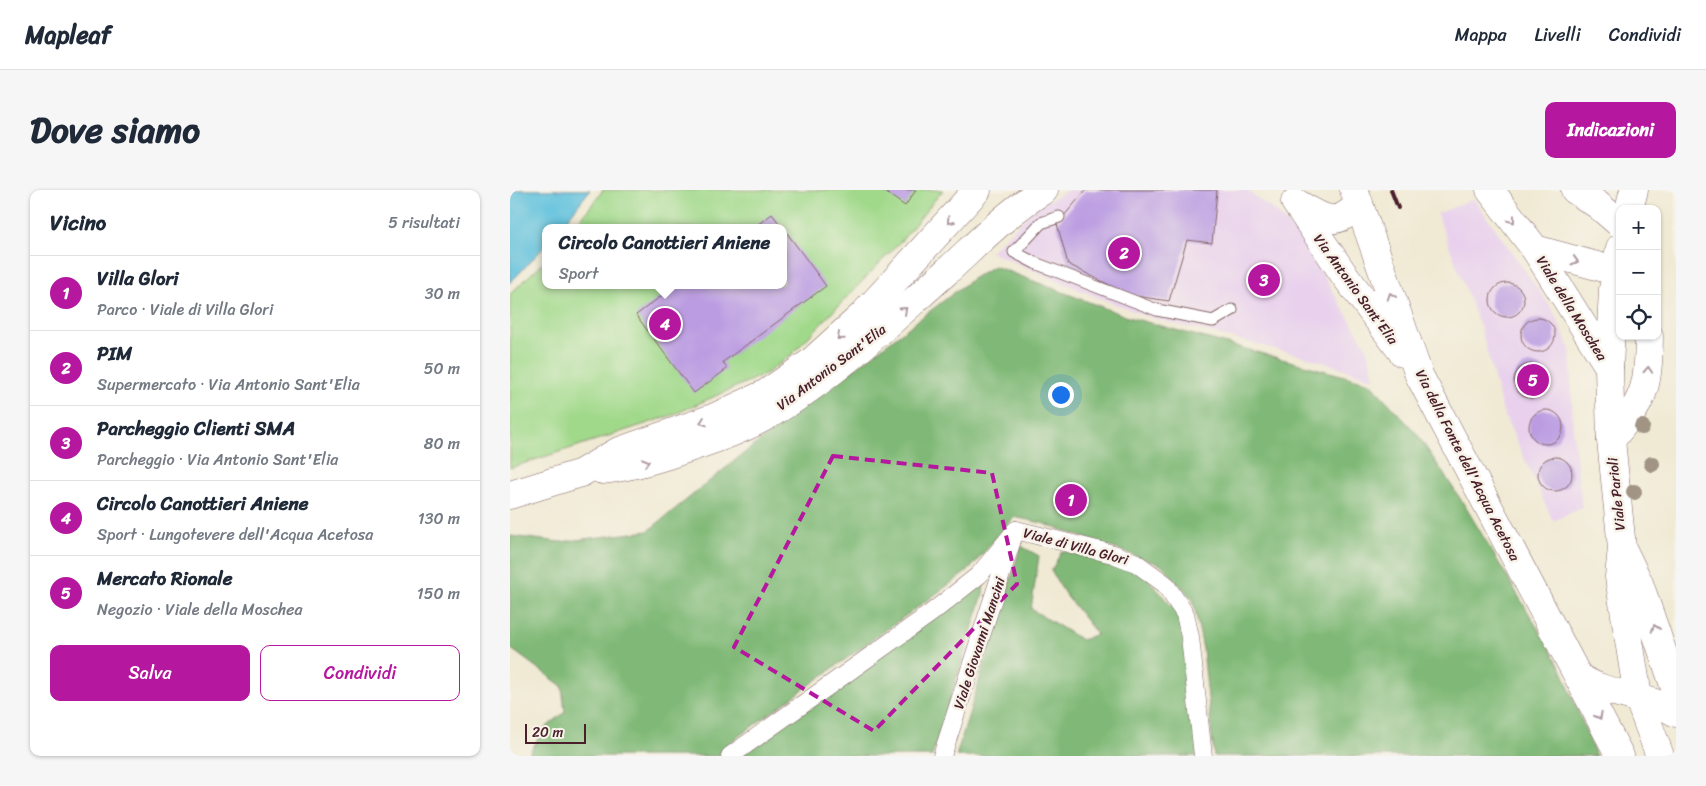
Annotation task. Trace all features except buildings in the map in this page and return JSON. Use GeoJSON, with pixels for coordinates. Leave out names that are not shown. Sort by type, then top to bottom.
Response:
{"type":"FeatureCollection","features":[{"type":"Feature","properties":{"kind":"main road"},"geometry":{"type":"LineString","coordinates":[[510,495],[581,473],[617,452],[712,418],[766,394],[799,371],[846,332],[923,252],[977,190]]}},
{"type":"Feature","properties":{"kind":"main road","name":"Via Antonio Sant'Elia"},"geometry":{"type":"LineString","coordinates":[[581,473],[625,467],[660,458],[729,434],[776,410],[810,387],[873,336],[1016,210],[1044,190]]}},
{"type":"Feature","properties":{"kind":"main road","name":"Viale della Moschea"},"geometry":{"type":"LineString","coordinates":[[1490,190],[1535,249],[1609,367]]}},
{"type":"Feature","properties":{"kind":"main road"},"geometry":{"type":"LineString","coordinates":[[1575,190],[1598,205],[1616,221]]}},
{"type":"Feature","properties":{"kind":"main road"},"geometry":{"type":"LineString","coordinates":[[1630,205],[1634,190]]}},
{"type":"Feature","properties":{"kind":"main road","name":"Via Antonio Sant'Elia"},"geometry":{"type":"LineString","coordinates":[[1288,196],[1326,219],[1334,220],[1345,217],[1356,196]]}},
{"type":"Feature","properties":{"kind":"main road","name":"Via Antonio Sant'Elia"},"geometry":{"type":"LineString","coordinates":[[1288,196],[1419,375]]}},
{"type":"Feature","properties":{"kind":"main road","name":"Via della Fonte dell'Acqua Acetosa"},"geometry":{"type":"LineString","coordinates":[[1356,196],[1419,375],[1620,756]]}},
{"type":"Feature","properties":{"kind":"main road","name":"Viale della Moschea"},"geometry":{"type":"LineString","coordinates":[[1535,249],[1616,260]]}},
{"type":"Feature","properties":{"kind":"main road","name":"Viale Parioli"},"geometry":{"type":"LineString","coordinates":[[1616,273],[1609,367],[1611,440],[1622,548]]}},
{"type":"Feature","properties":{"kind":"main road","name":"Viale Parioli"},"geometry":{"type":"LineString","coordinates":[[1611,440],[1634,411],[1645,391],[1648,379],[1649,340]]}},
{"type":"Feature","properties":{"kind":"main road"},"geometry":{"type":"LineString","coordinates":[[1622,548],[1639,583],[1676,691]]}},
{"type":"Feature","properties":{"kind":"main road"},"geometry":{"type":"LineString","coordinates":[[1622,548],[1620,586],[1638,697],[1660,756]]}},
{"type":"Feature","properties":{"kind":"main road"},"geometry":{"type":"LineString","coordinates":[[1579,677],[1596,687],[1638,697],[1676,713]]}},
{"type":"Feature","properties":{"kind":"main road"},"geometry":{"type":"LineString","coordinates":[[1638,697],[1631,710],[1630,723],[1639,756]]}},
{"type":"Feature","properties":{"kind":"street","name":"Viale di Villa Glori"},"geometry":{"type":"LineString","coordinates":[[730,756],[931,613],[972,580],[1016,530],[1113,554],[1136,563],[1166,584],[1185,614],[1190,637],[1203,756]]}},
{"type":"Feature","properties":{"kind":"street","name":"Viale Giovanni Mancini"},"geometry":{"type":"LineString","coordinates":[[942,756],[1016,530]]}},
{"type":"Feature","properties":{"kind":"lane"},"geometry":{"type":"LineString","coordinates":[[1059,217],[1041,223],[1014,252],[1035,263],[1157,310],[1212,321],[1232,310]]}},
{"type":"Feature","properties":{"kind":"highlighted area"},"geometry":{"type":"Polygon","coordinates":[[[833,456],[992,473],[1017,584],[874,731],[734,647],[833,456]]]}},
{"type":"Feature","properties":{"kind":"shaded area"},"geometry":{"type":"Polygon","coordinates":[[[1068,190],[1245,190],[1249,192],[1277,213],[1300,237],[1366,347],[1375,379],[1307,357],[1152,318],[990,252],[1036,208],[1068,190]]]}},
{"type":"Feature","properties":{"kind":"shaded area"},"geometry":{"type":"Polygon","coordinates":[[[1474,199],[1552,309],[1570,348],[1573,430],[1582,508],[1553,521],[1503,412],[1481,329],[1437,214],[1474,199]]]}},
{"type":"Feature","properties":{"kind":"green space"},"geometry":{"type":"Polygon","coordinates":[[[603,190],[943,190],[902,240],[792,354],[767,373],[673,415],[510,468],[510,294],[542,264],[542,289],[787,289],[787,224],[577,224],[603,190]]]}},
{"type":"Feature","properties":{"kind":"green space"},"geometry":{"type":"Polygon","coordinates":[[[994,266],[1128,317],[1370,383],[1417,434],[1465,506],[1560,666],[1596,756],[1214,756],[1203,649],[1193,600],[1162,565],[1042,523],[1014,517],[969,570],[732,741],[721,756],[528,756],[543,730],[565,712],[562,686],[510,648],[510,536],[560,542],[648,531],[743,454],[972,279],[994,266]]]}},
{"type":"Feature","properties":{"kind":"green space"},"geometry":{"type":"Polygon","coordinates":[[[1021,546],[1039,556],[1031,609],[1082,640],[1097,634],[1065,594],[1051,571],[1062,551],[1140,570],[1181,617],[1200,756],[956,756],[1021,546]]]}},
{"type":"Feature","properties":{"kind":"green space"},"geometry":{"type":"Polygon","coordinates":[[[985,575],[983,594],[932,756],[741,756],[985,575]]]}},
{"type":"Feature","properties":{"kind":"water"},"geometry":{"type":"Polygon","coordinates":[[[510,190],[590,190],[563,224],[542,224],[542,249],[510,283],[510,190]]]}},
{"type":"Feature","properties":{"kind":"railway"},"geometry":{"type":"LineString","coordinates":[[1391,190],[1398,208]]}},
{"type":"Feature","properties":{"kind":"place","name":"PIM"},"geometry":{"type":"Point","coordinates":[1124,253]}},
{"type":"Feature","properties":{"kind":"place","name":"Parcheggio Clienti SMA"},"geometry":{"type":"Point","coordinates":[1264,280]}},
{"type":"Feature","properties":{"kind":"place","name":"Circolo Canottieri Aniene"},"geometry":{"type":"Point","coordinates":[665,324]}},
{"type":"Feature","properties":{"kind":"place","name":"Mercato Rionale"},"geometry":{"type":"Point","coordinates":[1533,380]}},
{"type":"Feature","properties":{"kind":"place","name":"Villa Glori"},"geometry":{"type":"Point","coordinates":[1071,500]}}]}
